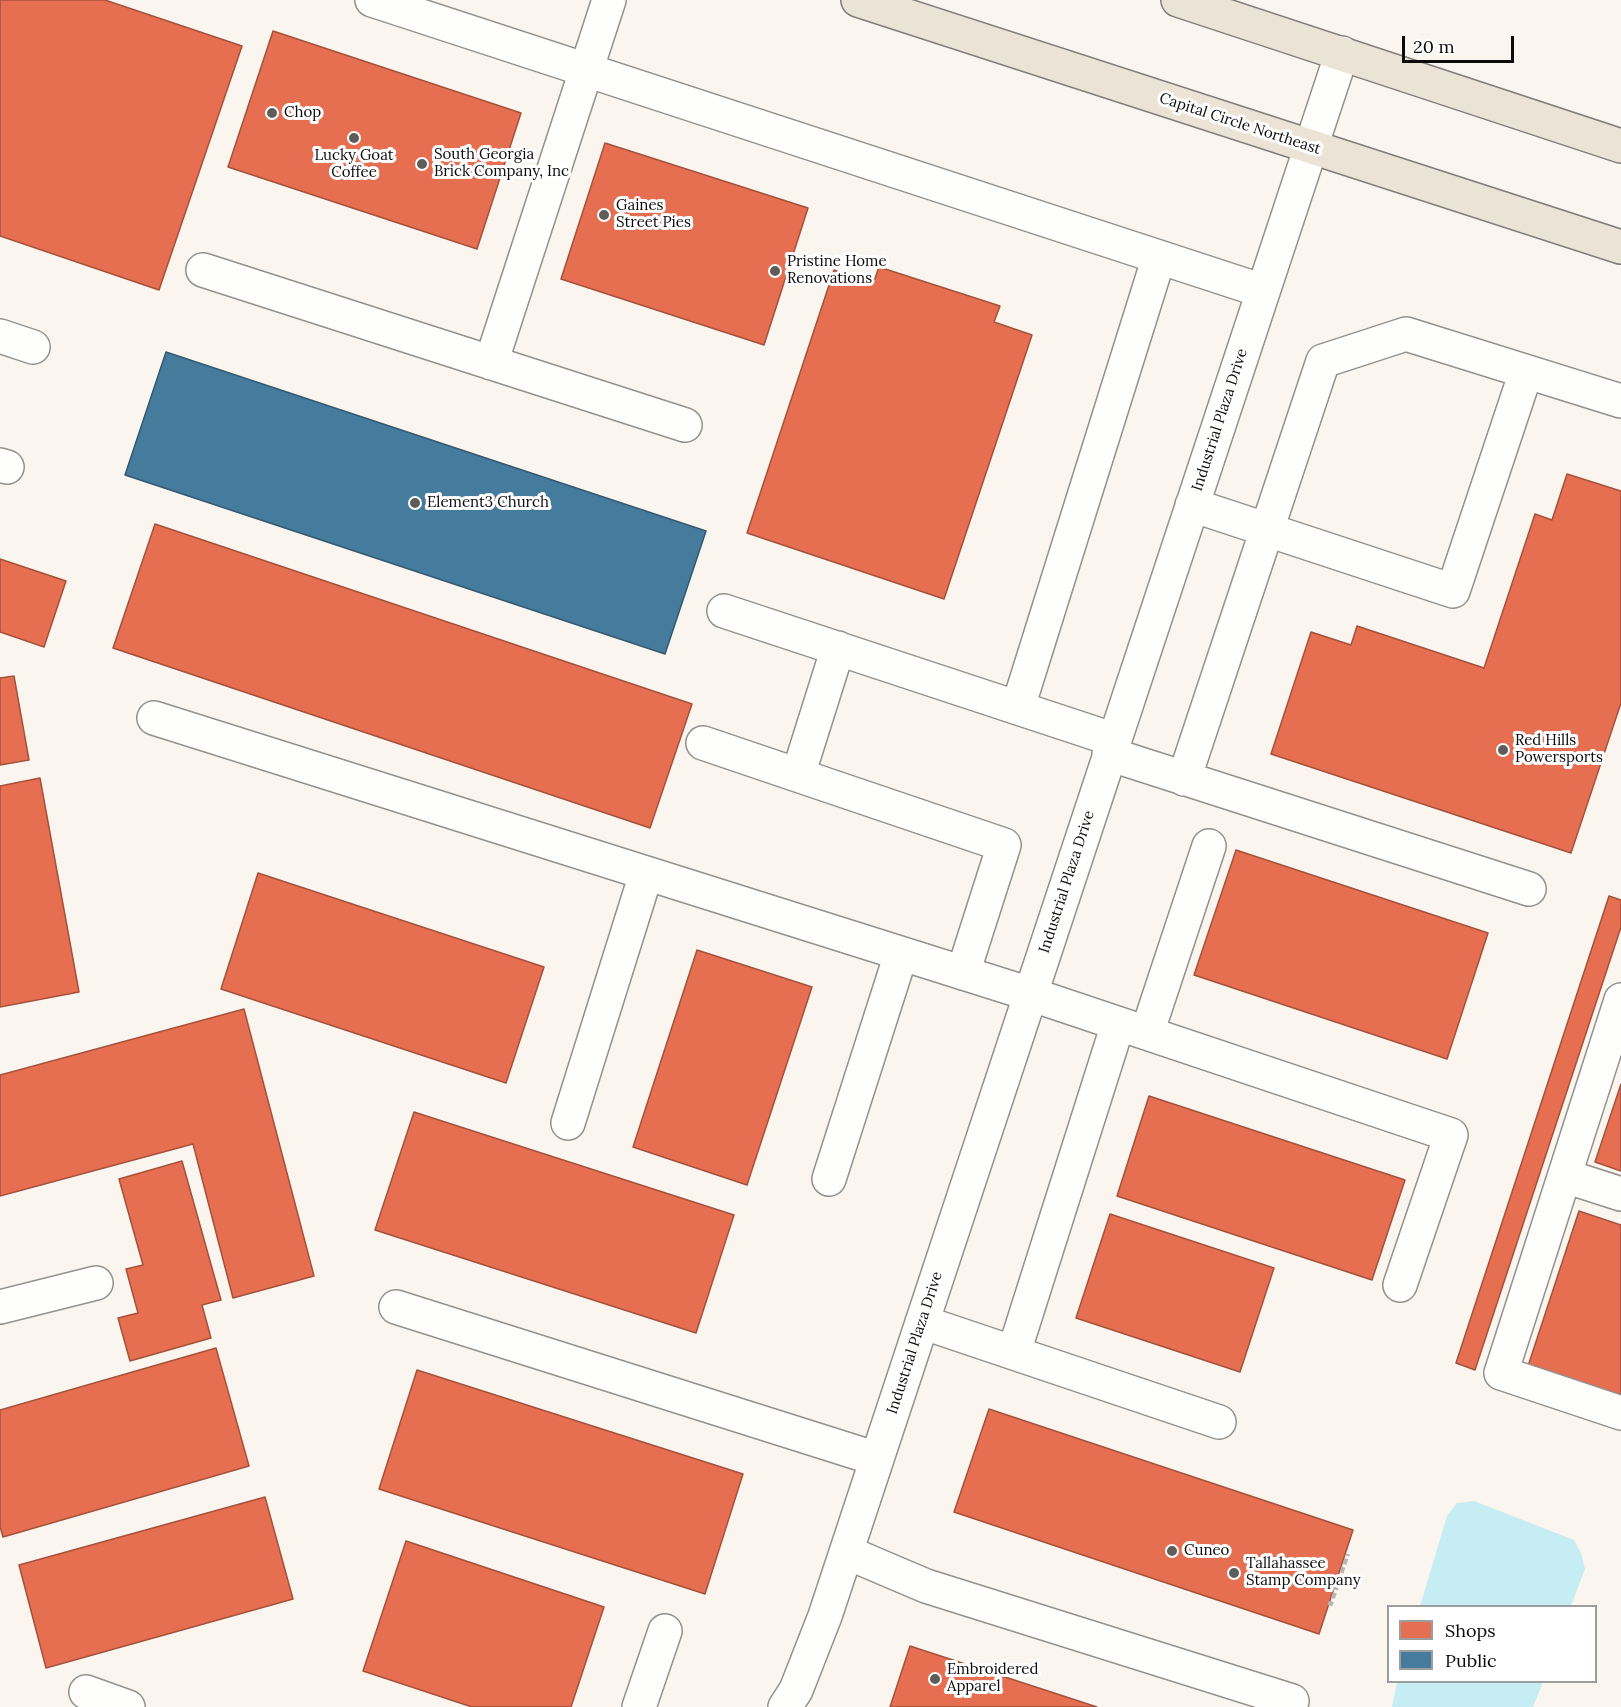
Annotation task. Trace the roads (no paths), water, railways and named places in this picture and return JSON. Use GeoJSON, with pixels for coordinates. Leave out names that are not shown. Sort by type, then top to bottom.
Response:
{"type":"FeatureCollection","features":[{"type":"Feature","properties":{"kind":"main road","name":"Capital Circle Northeast"},"geometry":{"type":"LineString","coordinates":[[858,0],[1621,247]]}},
{"type":"Feature","properties":{"kind":"main road"},"geometry":{"type":"LineString","coordinates":[[1178,0],[1621,146]]}},
{"type":"Feature","properties":{"kind":"street"},"geometry":{"type":"LineString","coordinates":[[372,0],[1263,291]]}},
{"type":"Feature","properties":{"kind":"street"},"geometry":{"type":"LineString","coordinates":[[491,363],[609,0]]}},
{"type":"Feature","properties":{"kind":"street","name":"Industrial Plaza Drive"},"geometry":{"type":"LineString","coordinates":[[785,1707],[796,1690],[846,1552],[1342,53]]}},
{"type":"Feature","properties":{"kind":"street"},"geometry":{"type":"LineString","coordinates":[[1018,707],[1159,257]]}},
{"type":"Feature","properties":{"kind":"street"},"geometry":{"type":"LineString","coordinates":[[203,270],[685,425]]}},
{"type":"Feature","properties":{"kind":"street"},"geometry":{"type":"LineString","coordinates":[[1184,779],[1323,361],[1406,334],[1621,401]]}},
{"type":"Feature","properties":{"kind":"street"},"geometry":{"type":"LineString","coordinates":[[0,336],[33,347]]}},
{"type":"Feature","properties":{"kind":"street"},"geometry":{"type":"LineString","coordinates":[[1192,505],[1453,591],[1526,372]]}},
{"type":"Feature","properties":{"kind":"street"},"geometry":{"type":"LineString","coordinates":[[724,611],[1018,707],[1184,779],[1529,889]]}},
{"type":"Feature","properties":{"kind":"street"},"geometry":{"type":"LineString","coordinates":[[798,775],[838,648]]}},
{"type":"Feature","properties":{"kind":"street"},"geometry":{"type":"LineString","coordinates":[[154,718],[1030,994],[1451,1135],[1400,1285]]}},
{"type":"Feature","properties":{"kind":"street"},"geometry":{"type":"LineString","coordinates":[[703,743],[1004,845],[963,973]]}},
{"type":"Feature","properties":{"kind":"street"},"geometry":{"type":"LineString","coordinates":[[1014,1353],[1133,1029],[1209,846]]}},
{"type":"Feature","properties":{"kind":"street"},"geometry":{"type":"LineString","coordinates":[[568,1123],[646,874]]}},
{"type":"Feature","properties":{"kind":"street"},"geometry":{"type":"LineString","coordinates":[[829,1179],[901,954]]}},
{"type":"Feature","properties":{"kind":"street"},"geometry":{"type":"LineString","coordinates":[[1621,1000],[1501,1373],[1621,1413]]}},
{"type":"Feature","properties":{"kind":"street"},"geometry":{"type":"LineString","coordinates":[[1564,1176],[1621,1194]]}},
{"type":"Feature","properties":{"kind":"street"},"geometry":{"type":"LineString","coordinates":[[0,1306],[96,1283]]}},
{"type":"Feature","properties":{"kind":"street"},"geometry":{"type":"LineString","coordinates":[[396,1306],[877,1459]]}},
{"type":"Feature","properties":{"kind":"street"},"geometry":{"type":"LineString","coordinates":[[922,1322],[1219,1422]]}},
{"type":"Feature","properties":{"kind":"street"},"geometry":{"type":"LineString","coordinates":[[846,1552],[926,1586],[1292,1701]]}},
{"type":"Feature","properties":{"kind":"street"},"geometry":{"type":"LineString","coordinates":[[639,1707],[665,1631]]}},
{"type":"Feature","properties":{"kind":"street"},"geometry":{"type":"LineString","coordinates":[[86,1692],[128,1707]]}},
{"type":"Feature","properties":{"kind":"water"},"geometry":{"type":"Polygon","coordinates":[[[1474,1501],[1574,1540],[1581,1553],[1585,1569],[1571,1605],[1420,1605],[1447,1516],[1457,1503],[1474,1501]]]}},
{"type":"Feature","properties":{"kind":"water"},"geometry":{"type":"Polygon","coordinates":[[[1397,1683],[1543,1683],[1533,1707],[1392,1707],[1397,1683]]]}},
{"type":"Feature","properties":{"kind":"place","name":"Chop"},"geometry":{"type":"Point","coordinates":[272,113]}},
{"type":"Feature","properties":{"kind":"place","name":"Lucky Goat Coffee"},"geometry":{"type":"Point","coordinates":[354,138]}},
{"type":"Feature","properties":{"kind":"place","name":"South Georgia Brick Company, Inc"},"geometry":{"type":"Point","coordinates":[422,164]}},
{"type":"Feature","properties":{"kind":"place","name":"Gaines Street Pies"},"geometry":{"type":"Point","coordinates":[604,215]}},
{"type":"Feature","properties":{"kind":"place","name":"Pristine Home Renovations"},"geometry":{"type":"Point","coordinates":[775,271]}},
{"type":"Feature","properties":{"kind":"place","name":"Element3 Church"},"geometry":{"type":"Point","coordinates":[415,503]}},
{"type":"Feature","properties":{"kind":"place","name":"Red Hills Powersports"},"geometry":{"type":"Point","coordinates":[1503,750]}},
{"type":"Feature","properties":{"kind":"place","name":"Cuneo"},"geometry":{"type":"Point","coordinates":[1172,1551]}},
{"type":"Feature","properties":{"kind":"place","name":"Tallahassee Stamp Company"},"geometry":{"type":"Point","coordinates":[1234,1573]}},
{"type":"Feature","properties":{"kind":"place","name":"Embroidered Apparel"},"geometry":{"type":"Point","coordinates":[935,1679]}}]}
